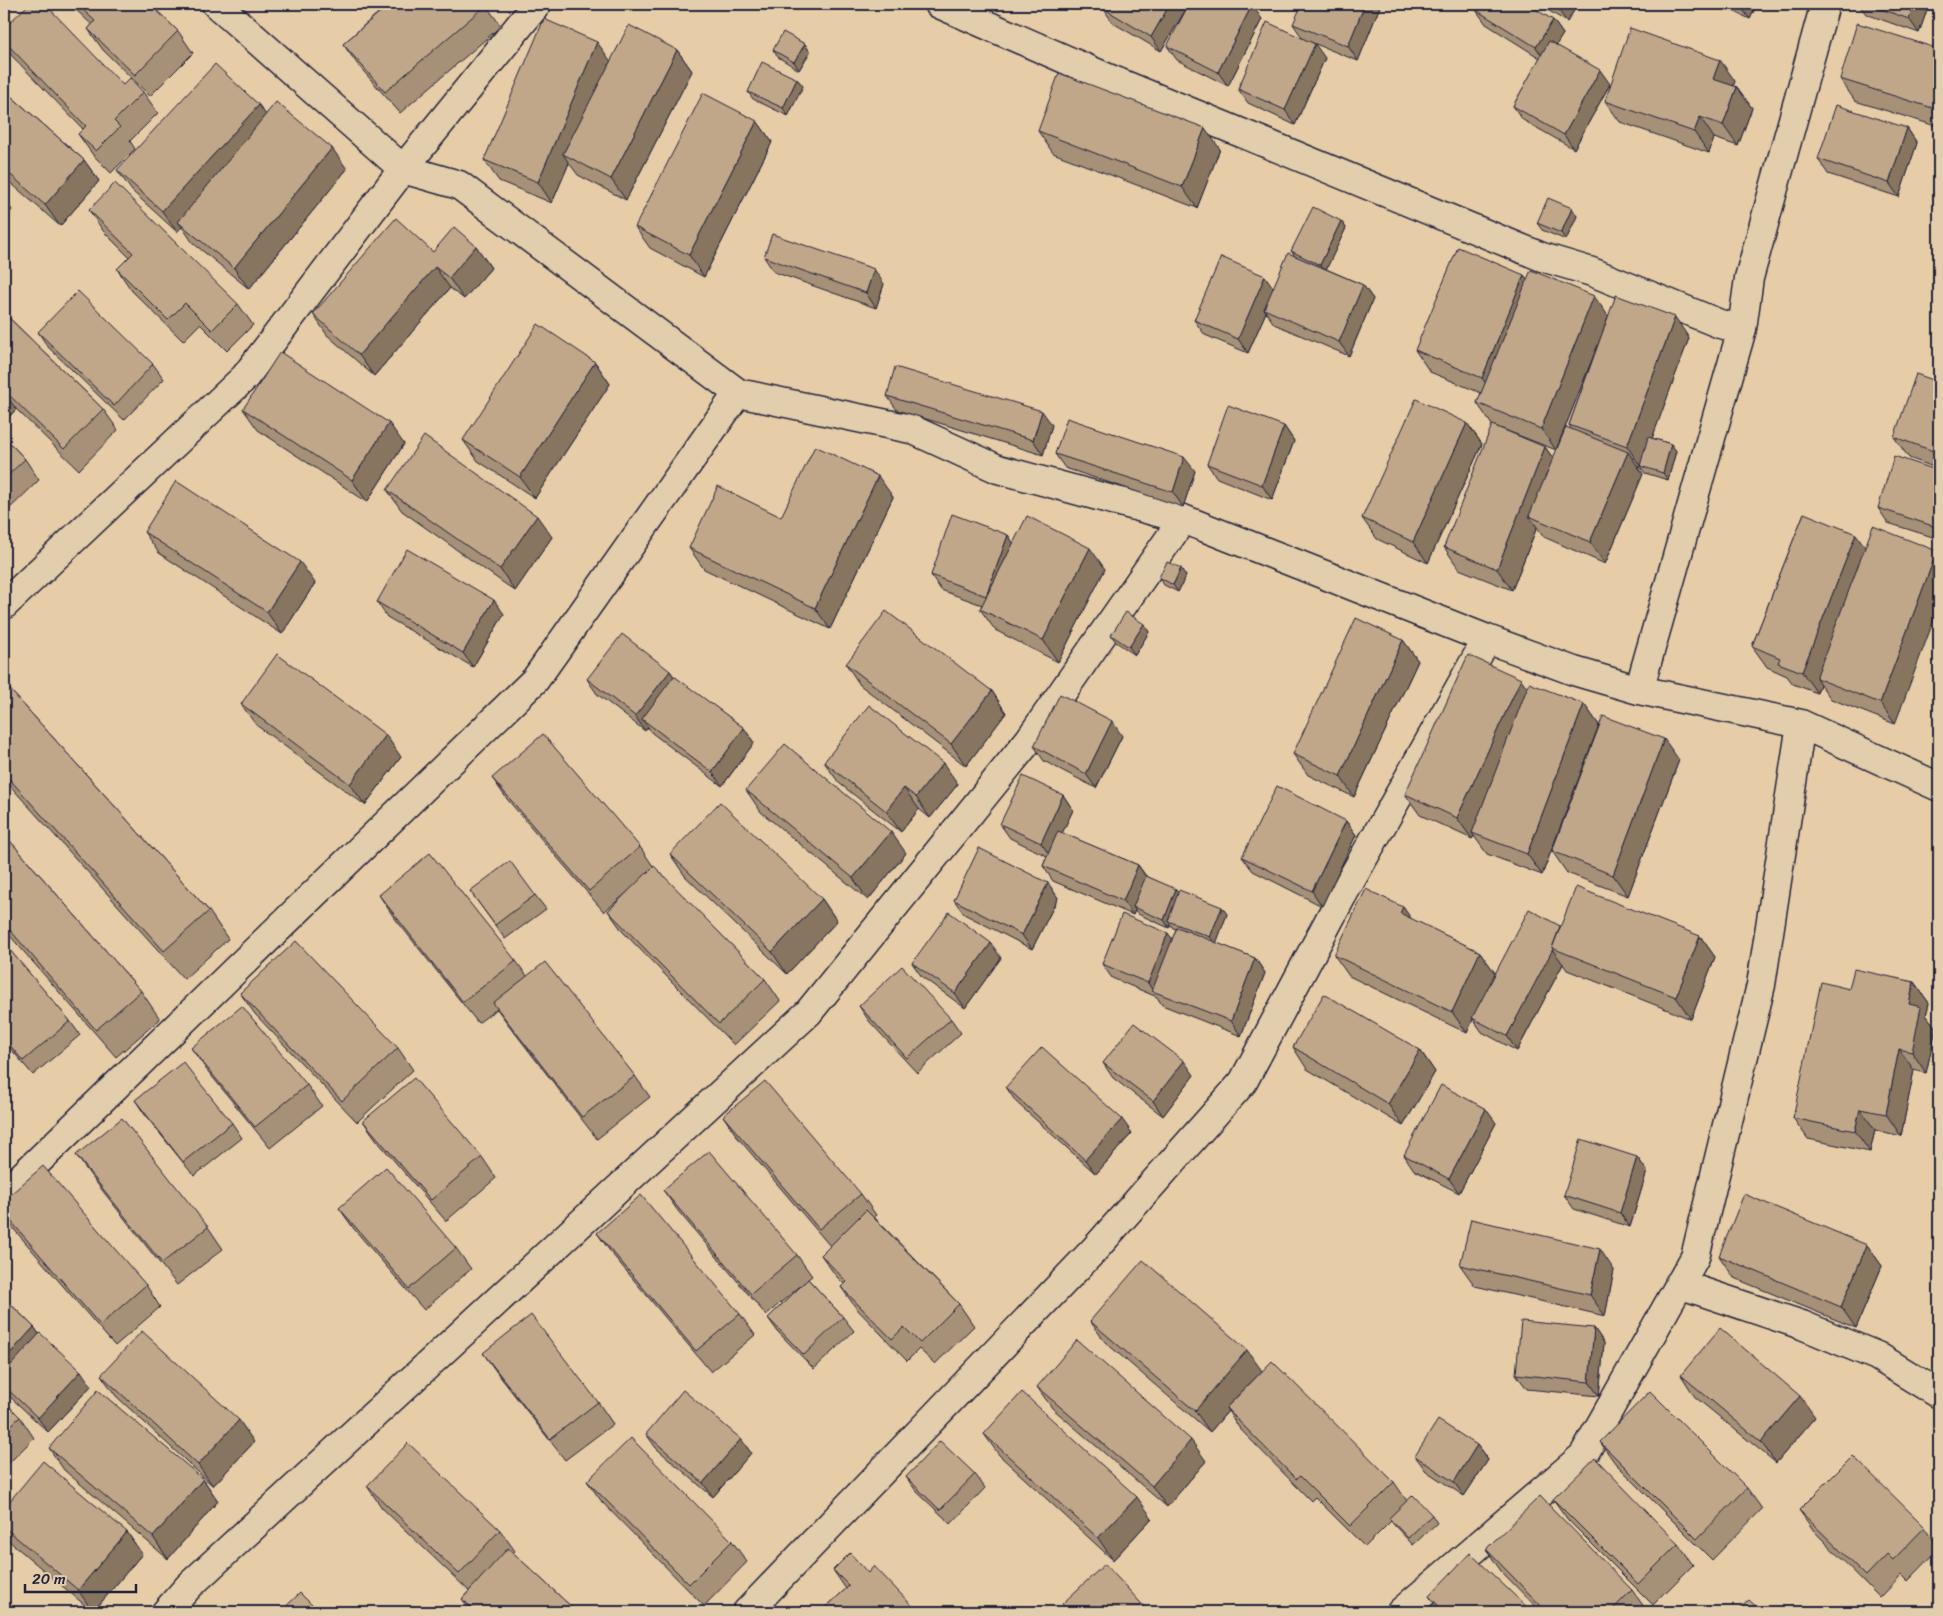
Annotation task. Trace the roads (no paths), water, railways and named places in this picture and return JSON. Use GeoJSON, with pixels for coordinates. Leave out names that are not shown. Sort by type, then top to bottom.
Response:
{"type":"FeatureCollection","features":[{"type":"Feature","properties":{"kind":"street"},"geometry":{"type":"LineString","coordinates":[[216,4],[403,170],[459,185],[738,393],[911,429],[998,469],[1183,519],[1487,639],[1574,671],[1638,690],[1801,724],[1939,787]]}},
{"type":"Feature","properties":{"kind":"street"},"geometry":{"type":"LineString","coordinates":[[4,605],[245,377],[403,170],[537,4]]}},
{"type":"Feature","properties":{"kind":"street"},"geometry":{"type":"LineString","coordinates":[[939,4],[1108,78],[1542,257],[1592,272],[1720,324],[1742,329]]}},
{"type":"Feature","properties":{"kind":"street"},"geometry":{"type":"LineString","coordinates":[[1638,690],[1742,329],[1749,278],[1825,4]]}},
{"type":"Feature","properties":{"kind":"street"},"geometry":{"type":"LineString","coordinates":[[4,1194],[535,680],[738,393]]}},
{"type":"Feature","properties":{"kind":"street"},"geometry":{"type":"LineString","coordinates":[[166,1612],[189,1586],[808,1013],[1029,740],[1183,519]]}},
{"type":"Feature","properties":{"kind":"street"},"geometry":{"type":"LineString","coordinates":[[747,1612],[1094,1250],[1243,1082],[1342,896],[1487,639]]}},
{"type":"Feature","properties":{"kind":"street"},"geometry":{"type":"LineString","coordinates":[[1401,1612],[1583,1456],[1695,1257],[1761,985],[1801,724]]}},
{"type":"Feature","properties":{"kind":"street"},"geometry":{"type":"LineString","coordinates":[[1679,1284],[1802,1325],[1877,1356],[1939,1394]]}}]}
